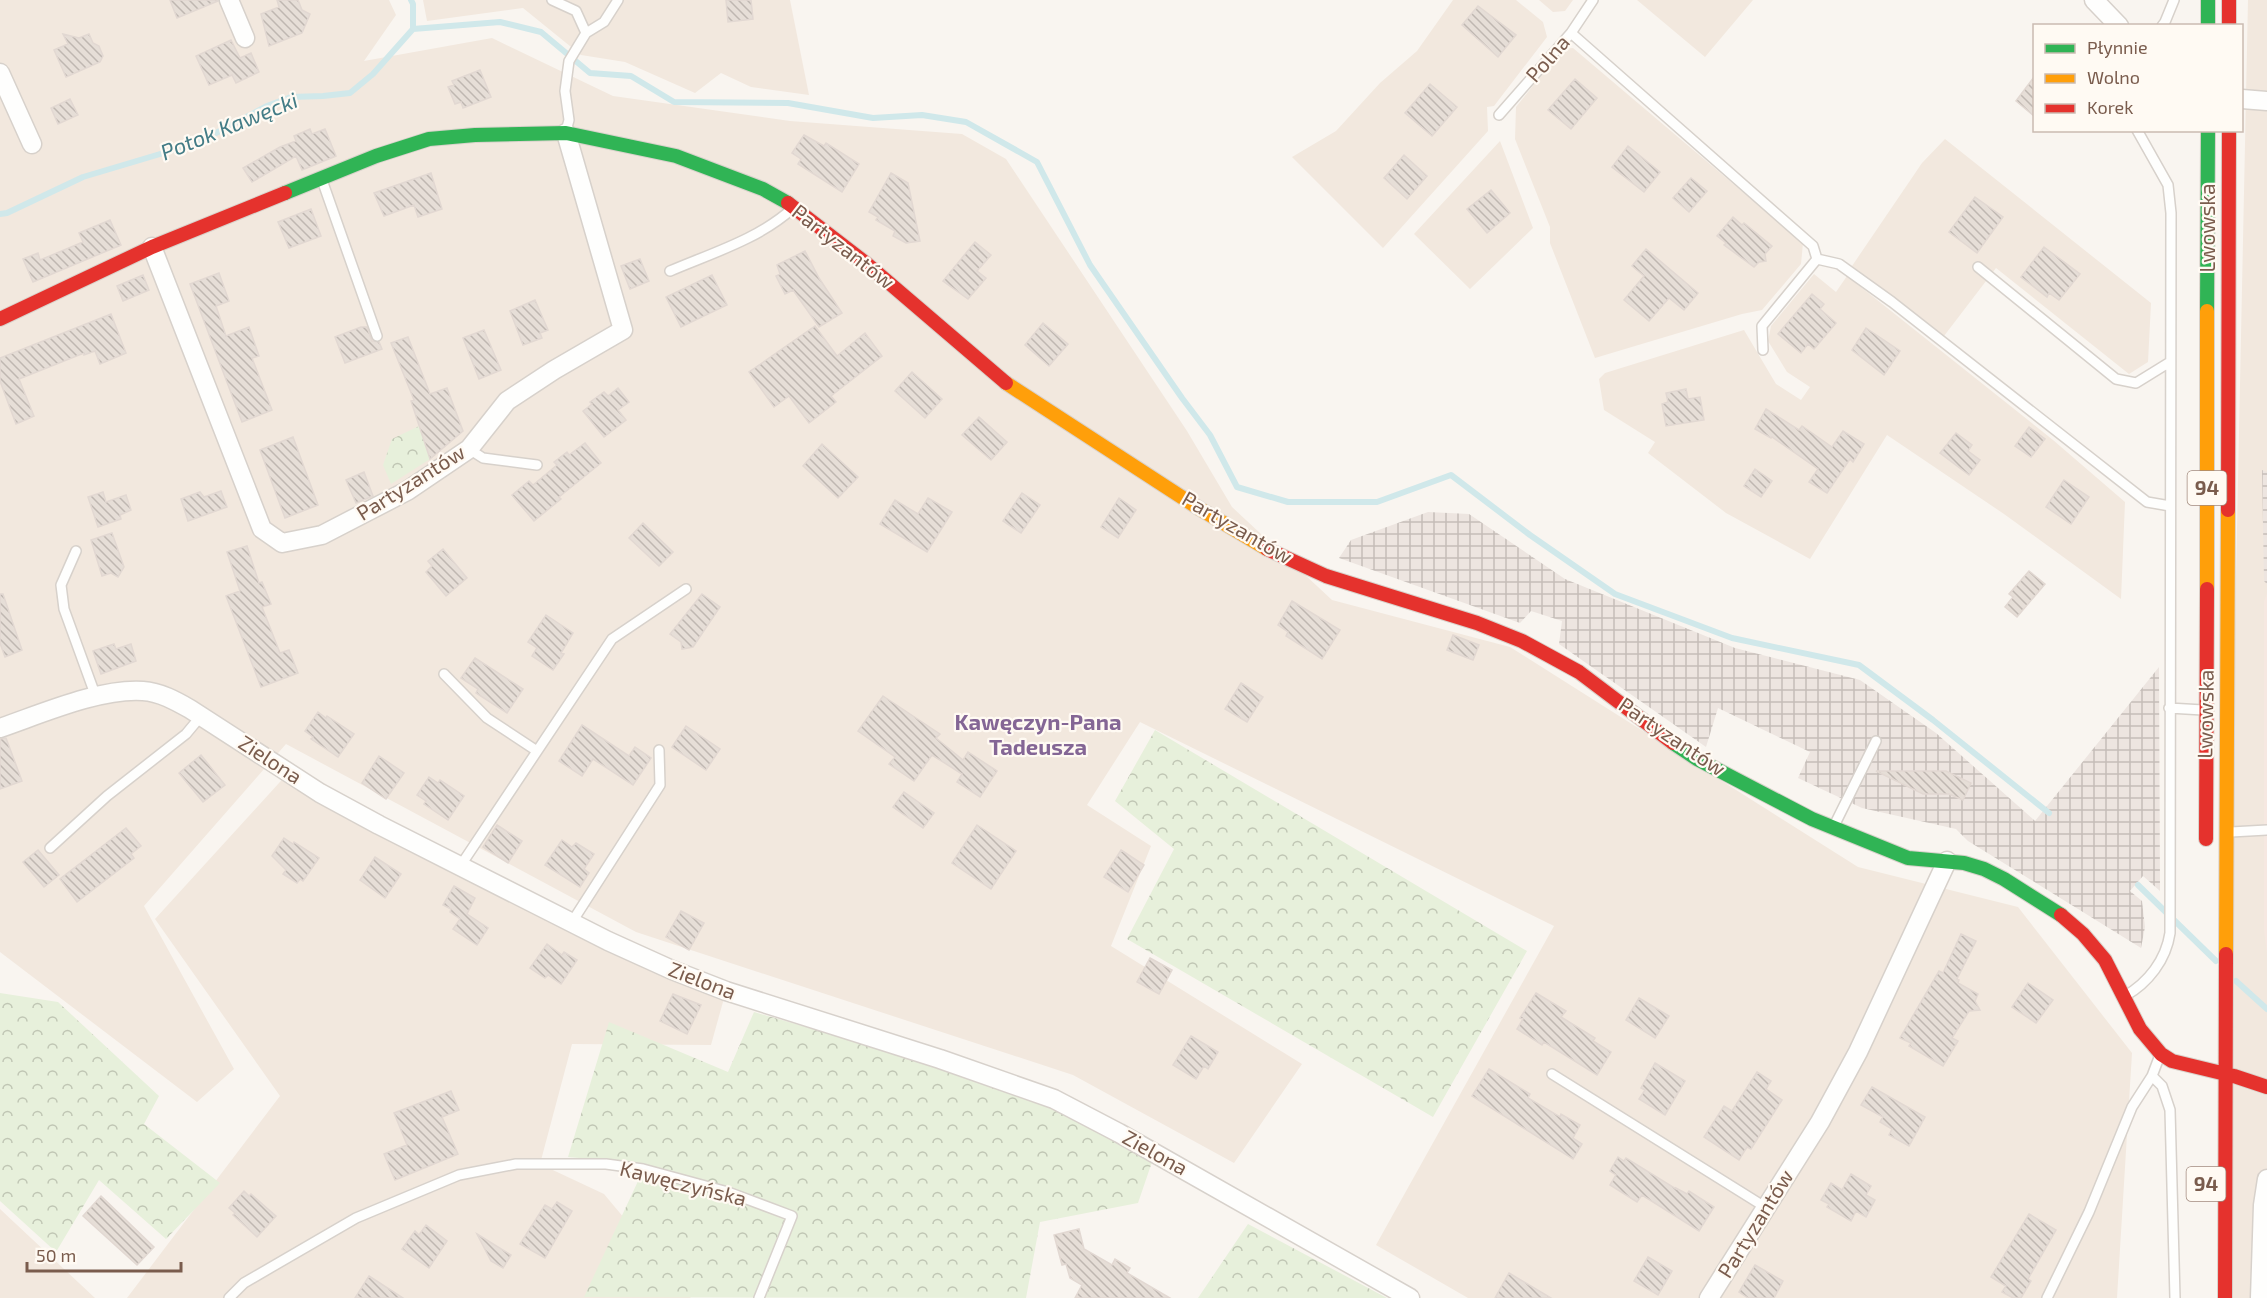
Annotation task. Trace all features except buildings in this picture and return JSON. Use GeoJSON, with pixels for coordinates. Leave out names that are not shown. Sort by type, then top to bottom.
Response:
{"type":"FeatureCollection","features":[{"type":"Feature","properties":{"kind":"street"},"geometry":{"type":"LineString","coordinates":[[229,0],[244,38]]}},
{"type":"Feature","properties":{"kind":"street"},"geometry":{"type":"LineString","coordinates":[[2094,0],[2117,24]]}},
{"type":"Feature","properties":{"kind":"street"},"geometry":{"type":"LineString","coordinates":[[2208,0],[2208,24]]}},
{"type":"Feature","properties":{"kind":"street"},"geometry":{"type":"LineString","coordinates":[[2229,0],[2229,24]]}},
{"type":"Feature","properties":{"kind":"street"},"geometry":{"type":"LineString","coordinates":[[0,73],[32,144]]}},
{"type":"Feature","properties":{"kind":"street"},"geometry":{"type":"LineString","coordinates":[[2243,99],[2267,101]]}},
{"type":"Feature","properties":{"kind":"street","name":"Lwowska"},"geometry":{"type":"LineString","coordinates":[[2206,856],[2208,132]]}},
{"type":"Feature","properties":{"kind":"street","name":"Lwowska"},"geometry":{"type":"LineString","coordinates":[[2224,1298],[2229,132]]}},
{"type":"Feature","properties":{"kind":"street","name":"Partyzantów"},"geometry":{"type":"LineString","coordinates":[[152,247],[262,528],[282,543],[322,535],[346,517],[407,491],[469,449],[507,401],[554,370],[623,330],[566,133]]}},
{"type":"Feature","properties":{"kind":"street","name":"Partyzantów"},"geometry":{"type":"LineString","coordinates":[[0,319],[152,247],[376,156],[429,139],[475,135],[566,133],[676,156],[763,189],[794,207],[867,264],[1007,384],[1200,509],[1269,550],[1326,576],[1477,623],[1522,641],[1579,672],[1656,732],[1697,759],[1812,819],[1908,858],[1947,861],[1984,868],[2029,893],[2061,915],[2083,934],[2105,960],[2122,998],[2140,1029],[2161,1054],[2172,1061],[2267,1087]]}},
{"type":"Feature","properties":{"kind":"street","name":"Zielona"},"geometry":{"type":"LineString","coordinates":[[0,728],[96,697],[143,691],[169,697],[320,793],[643,958],[726,991],[940,1059],[1054,1100],[1119,1133],[1410,1298]]}},
{"type":"Feature","properties":{"kind":"street","name":"Partyzantów"},"geometry":{"type":"LineString","coordinates":[[1709,1298],[1820,1122],[1858,1052],[1947,861]]}},
{"type":"Feature","properties":{"kind":"street"},"geometry":{"type":"LineString","coordinates":[[2260,1298],[2262,1205],[2267,1179]]}},
{"type":"Feature","properties":{"kind":"lane"},"geometry":{"type":"LineString","coordinates":[[552,0],[576,11],[586,33]]}},
{"type":"Feature","properties":{"kind":"lane"},"geometry":{"type":"LineString","coordinates":[[566,133],[568,120],[565,91],[569,61],[586,33],[604,22],[618,0]]}},
{"type":"Feature","properties":{"kind":"lane","name":"Polna"},"geometry":{"type":"LineString","coordinates":[[1499,115],[1570,33],[1593,0]]}},
{"type":"Feature","properties":{"kind":"lane"},"geometry":{"type":"LineString","coordinates":[[2164,24],[2174,0]]}},
{"type":"Feature","properties":{"kind":"lane"},"geometry":{"type":"LineString","coordinates":[[1570,33],[1814,246],[1817,259]]}},
{"type":"Feature","properties":{"kind":"lane"},"geometry":{"type":"LineString","coordinates":[[2122,998],[2143,983],[2161,961],[2170,933],[2171,213],[2168,184],[2138,132]]}},
{"type":"Feature","properties":{"kind":"lane"},"geometry":{"type":"LineString","coordinates":[[321,178],[377,336]]}},
{"type":"Feature","properties":{"kind":"lane"},"geometry":{"type":"LineString","coordinates":[[670,271],[759,232],[781,219],[794,207]]}},
{"type":"Feature","properties":{"kind":"lane"},"geometry":{"type":"LineString","coordinates":[[1763,350],[1762,326],[1817,259]]}},
{"type":"Feature","properties":{"kind":"lane"},"geometry":{"type":"LineString","coordinates":[[1817,259],[1839,264],[1892,302],[2147,502],[2170,506]]}},
{"type":"Feature","properties":{"kind":"lane"},"geometry":{"type":"LineString","coordinates":[[1978,267],[2116,379],[2136,383],[2170,362]]}},
{"type":"Feature","properties":{"kind":"lane"},"geometry":{"type":"LineString","coordinates":[[469,449],[483,458],[537,465]]}},
{"type":"Feature","properties":{"kind":"lane"},"geometry":{"type":"LineString","coordinates":[[76,551],[61,585],[64,609],[96,697]]}},
{"type":"Feature","properties":{"kind":"lane"},"geometry":{"type":"LineString","coordinates":[[461,865],[612,639],[686,589]]}},
{"type":"Feature","properties":{"kind":"lane"},"geometry":{"type":"LineString","coordinates":[[444,674],[487,718],[537,751]]}},
{"type":"Feature","properties":{"kind":"lane"},"geometry":{"type":"LineString","coordinates":[[2169,708],[2206,710]]}},
{"type":"Feature","properties":{"kind":"lane"},"geometry":{"type":"LineString","coordinates":[[50,848],[107,796],[186,734],[201,716]]}},
{"type":"Feature","properties":{"kind":"lane"},"geometry":{"type":"LineString","coordinates":[[1833,828],[1876,741]]}},
{"type":"Feature","properties":{"kind":"lane"},"geometry":{"type":"LineString","coordinates":[[572,922],[660,785],[659,750]]}},
{"type":"Feature","properties":{"kind":"lane"},"geometry":{"type":"LineString","coordinates":[[2226,832],[2267,830]]}},
{"type":"Feature","properties":{"kind":"lane"},"geometry":{"type":"LineString","coordinates":[[2047,1298],[2089,1212],[2132,1107],[2152,1076],[2161,1054]]}},
{"type":"Feature","properties":{"kind":"lane"},"geometry":{"type":"LineString","coordinates":[[1552,1074],[1766,1207]]}},
{"type":"Feature","properties":{"kind":"lane"},"geometry":{"type":"LineString","coordinates":[[2152,1076],[2162,1086],[2170,1110],[2175,1298]]}},
{"type":"Feature","properties":{"kind":"lane","name":"Kawęczyńska"},"geometry":{"type":"LineString","coordinates":[[229,1298],[244,1283],[356,1218],[459,1175],[516,1164],[606,1164],[643,1169],[728,1192],[792,1216],[759,1298]]}},
{"type":"Feature","properties":{"kind":"shaded area"},"geometry":{"type":"Polygon","coordinates":[[[0,0],[389,0],[396,15],[364,61],[492,38],[613,96],[790,121],[962,134],[1006,159],[1187,431],[1232,507],[1332,600],[1510,647],[1858,867],[2018,907],[2132,1053],[2117,1298],[1468,1298],[1376,1245],[1554,926],[1140,722],[1087,805],[1151,846],[1111,946],[1302,1064],[1234,1163],[1073,1075],[636,932],[286,744],[144,906],[234,1069],[197,1102],[0,952],[0,0]]]}},
{"type":"Feature","properties":{"kind":"shaded area"},"geometry":{"type":"Polygon","coordinates":[[[423,0],[790,0],[809,95],[751,87],[721,73],[695,93],[625,62],[581,55],[523,8],[427,21],[423,0]]]}},
{"type":"Feature","properties":{"kind":"shaded area"},"geometry":{"type":"Polygon","coordinates":[[[1453,0],[1516,0],[1543,22],[1547,37],[1494,106],[1487,107],[1488,131],[1383,248],[1292,157],[1336,131],[1380,83],[1417,51],[1453,0]]]}},
{"type":"Feature","properties":{"kind":"shaded area"},"geometry":{"type":"Polygon","coordinates":[[[1539,0],[1573,0],[1565,11],[1553,12],[1539,0]]]}},
{"type":"Feature","properties":{"kind":"shaded area"},"geometry":{"type":"Polygon","coordinates":[[[1637,0],[1753,0],[1705,57],[1637,0]]]}},
{"type":"Feature","properties":{"kind":"shaded area"},"geometry":{"type":"Polygon","coordinates":[[[2248,0],[2267,0],[2267,1298],[2221,1298],[2248,0]]]}},
{"type":"Feature","properties":{"kind":"shaded area"},"geometry":{"type":"Polygon","coordinates":[[[1573,48],[1803,243],[1801,264],[1762,310],[1595,358],[1550,243],[1550,227],[1515,139],[1516,107],[1562,49],[1573,48]]]}},
{"type":"Feature","properties":{"kind":"shaded area"},"geometry":{"type":"Polygon","coordinates":[[[1945,139],[2151,303],[2148,362],[2129,374],[1996,268],[1944,336],[1852,266],[1922,163],[1945,139]]]}},
{"type":"Feature","properties":{"kind":"shaded area"},"geometry":{"type":"Polygon","coordinates":[[[1500,141],[1533,228],[1470,289],[1414,234],[1500,141]]]}},
{"type":"Feature","properties":{"kind":"shaded area"},"geometry":{"type":"Polygon","coordinates":[[[1814,274],[1836,292],[1847,276],[2053,440],[2125,502],[2121,599],[2004,514],[1887,435],[1810,559],[1726,513],[1648,453],[1655,442],[1604,410],[1599,379],[1605,373],[1744,330],[1776,384],[1801,400],[1810,387],[1787,372],[1768,341],[1771,326],[1814,274]]]}},
{"type":"Feature","properties":{"kind":"shaded area"},"geometry":{"type":"Polygon","coordinates":[[[2262,470],[2267,472],[2267,584],[2264,581],[2262,470]]]}},
{"type":"Feature","properties":{"kind":"shaded area"},"geometry":{"type":"Polygon","coordinates":[[[1428,512],[1469,514],[1565,579],[1735,648],[1860,680],[1936,733],[2035,821],[2159,667],[2160,891],[2143,876],[2130,891],[2142,901],[2145,927],[2141,948],[1968,841],[1956,829],[1862,808],[1798,778],[1810,752],[1718,708],[1706,747],[1559,644],[1562,621],[1531,611],[1520,623],[1339,558],[1351,540],[1428,512]]]}},
{"type":"Feature","properties":{"kind":"shaded area"},"geometry":{"type":"Polygon","coordinates":[[[2267,594],[2267,953],[2264,930],[2264,601],[2267,594]]]}},
{"type":"Feature","properties":{"kind":"shaded area"},"geometry":{"type":"Polygon","coordinates":[[[289,772],[726,991],[711,1045],[572,1044],[540,1164],[604,1194],[691,1298],[127,1298],[280,1096],[155,919],[289,772]]]}},
{"type":"Feature","properties":{"kind":"shaded area"},"geometry":{"type":"Polygon","coordinates":[[[0,1209],[95,1298],[0,1298],[0,1209]]]}},
{"type":"Feature","properties":{"kind":"green space"},"geometry":{"type":"Polygon","coordinates":[[[419,426],[430,459],[391,484],[383,465],[392,439],[419,426]]]}},
{"type":"Feature","properties":{"kind":"green space"},"geometry":{"type":"Polygon","coordinates":[[[1155,730],[1527,951],[1433,1117],[1127,939],[1174,849],[1115,801],[1155,730]]]}},
{"type":"Feature","properties":{"kind":"green space"},"geometry":{"type":"Polygon","coordinates":[[[0,993],[58,1002],[159,1096],[144,1124],[220,1183],[166,1239],[99,1180],[56,1252],[0,1201],[0,993]]]}},
{"type":"Feature","properties":{"kind":"green space"},"geometry":{"type":"Polygon","coordinates":[[[754,1012],[917,1059],[1042,1100],[1152,1162],[1138,1203],[1040,1222],[1026,1298],[584,1297],[646,1164],[568,1157],[609,1022],[728,1072],[754,1012]]]}},
{"type":"Feature","properties":{"kind":"green space"},"geometry":{"type":"Polygon","coordinates":[[[1248,1224],[1387,1298],[1198,1298],[1248,1224]]]}},
{"type":"Feature","properties":{"kind":"waterway","name":"Potok Kawęcki"},"geometry":{"type":"LineString","coordinates":[[0,214],[7,213],[83,177],[197,143],[267,106],[291,97],[350,93],[373,74],[413,29],[411,0]]}},
{"type":"Feature","properties":{"kind":"waterway"},"geometry":{"type":"LineString","coordinates":[[413,29],[500,22],[541,32],[590,73],[631,76],[674,102],[788,103],[873,118],[922,115],[966,122],[1037,162],[1090,265],[1210,435],[1237,487],[1288,502],[1377,502],[1451,475],[1530,535],[1615,594],[1732,638],[1859,665],[1933,720],[2049,813]]}},
{"type":"Feature","properties":{"kind":"waterway"},"geometry":{"type":"LineString","coordinates":[[2138,885],[2216,961]]}},
{"type":"Feature","properties":{"kind":"waterway"},"geometry":{"type":"LineString","coordinates":[[2236,981],[2267,1009]]}},
{"type":"Feature","properties":{"kind":"traffic: fast"},"geometry":{"type":"LineString","coordinates":[[2208,0],[2208,24]]}},
{"type":"Feature","properties":{"kind":"traffic: fast"},"geometry":{"type":"LineString","coordinates":[[2207,311],[2208,132]]}},
{"type":"Feature","properties":{"kind":"traffic: fast"},"geometry":{"type":"LineString","coordinates":[[285,193],[376,156],[429,139],[475,135],[566,133],[676,156],[763,189],[788,203]]}},
{"type":"Feature","properties":{"kind":"traffic: fast"},"geometry":{"type":"LineString","coordinates":[[1673,743],[1697,759],[1812,819],[1908,858],[1964,863],[1984,869],[2061,915]]}},
{"type":"Feature","properties":{"kind":"traffic: slow"},"geometry":{"type":"LineString","coordinates":[[2207,311],[2207,589]]}},
{"type":"Feature","properties":{"kind":"traffic: slow"},"geometry":{"type":"LineString","coordinates":[[1006,383],[1200,509],[1267,549]]}},
{"type":"Feature","properties":{"kind":"traffic: slow"},"geometry":{"type":"LineString","coordinates":[[2226,954],[2228,510]]}},
{"type":"Feature","properties":{"kind":"traffic: jam"},"geometry":{"type":"LineString","coordinates":[[2229,0],[2229,24]]}},
{"type":"Feature","properties":{"kind":"traffic: jam"},"geometry":{"type":"LineString","coordinates":[[2228,510],[2229,132]]}},
{"type":"Feature","properties":{"kind":"traffic: jam"},"geometry":{"type":"LineString","coordinates":[[0,319],[152,247],[285,193]]}},
{"type":"Feature","properties":{"kind":"traffic: jam"},"geometry":{"type":"LineString","coordinates":[[788,203],[867,264],[1006,383]]}},
{"type":"Feature","properties":{"kind":"traffic: jam"},"geometry":{"type":"LineString","coordinates":[[1267,549],[1326,576],[1477,623],[1522,641],[1579,672],[1673,743]]}},
{"type":"Feature","properties":{"kind":"traffic: jam"},"geometry":{"type":"LineString","coordinates":[[2206,839],[2207,589]]}},
{"type":"Feature","properties":{"kind":"traffic: jam"},"geometry":{"type":"LineString","coordinates":[[2061,915],[2083,934],[2105,960],[2140,1029],[2161,1054],[2172,1061],[2234,1076],[2267,1087]]}},
{"type":"Feature","properties":{"kind":"traffic: jam"},"geometry":{"type":"LineString","coordinates":[[2225,1298],[2226,954]]}},
{"type":"Feature","properties":{"kind":"district","name":"Kawęczyn-Pana Tadeusza"},"geometry":{"type":"Point","coordinates":[1038,734]}}]}
